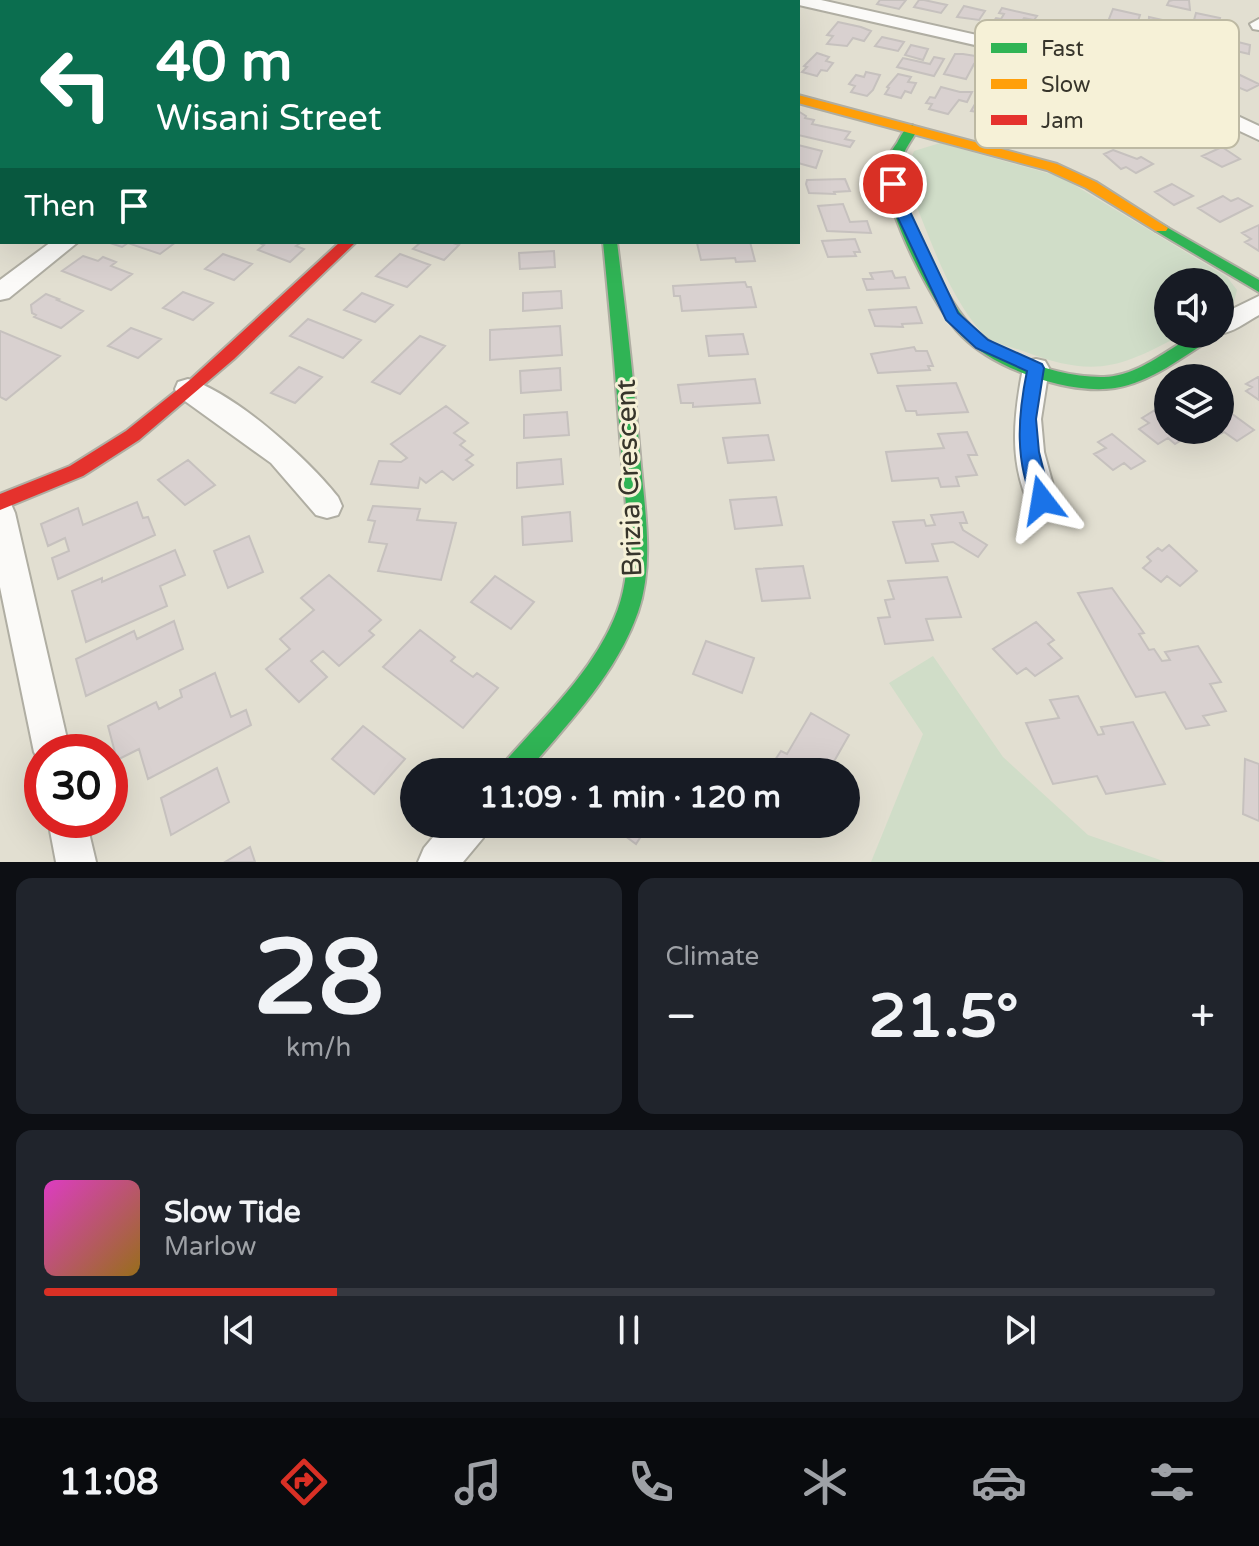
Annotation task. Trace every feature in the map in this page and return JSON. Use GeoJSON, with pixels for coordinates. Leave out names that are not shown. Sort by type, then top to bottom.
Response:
{"type":"FeatureCollection","features":[{"type":"Feature","properties":{"kind":"street"},"geometry":{"type":"LineString","coordinates":[[800,0],[975,39]]}},
{"type":"Feature","properties":{"kind":"street"},"geometry":{"type":"LineString","coordinates":[[800,100],[975,146]]}},
{"type":"Feature","properties":{"kind":"street"},"geometry":{"type":"LineString","coordinates":[[1239,124],[1259,134]]}},
{"type":"Feature","properties":{"kind":"street"},"geometry":{"type":"LineString","coordinates":[[912,129],[897,156],[893,184],[897,199],[952,316],[982,344],[1036,368],[1092,382],[1123,382],[1182,348]]}},
{"type":"Feature","properties":{"kind":"street"},"geometry":{"type":"LineString","coordinates":[[984,148],[1072,175],[1259,287]]}},
{"type":"Feature","properties":{"kind":"street"},"geometry":{"type":"LineString","coordinates":[[0,292],[63,244]]}},
{"type":"Feature","properties":{"kind":"street"},"geometry":{"type":"LineString","coordinates":[[0,502],[97,460],[139,431],[347,244]]}},
{"type":"Feature","properties":{"kind":"street","name":"Brizia Crescent"},"geometry":{"type":"LineString","coordinates":[[522,758],[580,688],[610,644],[626,615],[633,588],[637,557],[627,386],[610,244]]}},
{"type":"Feature","properties":{"kind":"street"},"geometry":{"type":"LineString","coordinates":[[1234,318],[1259,304]]}},
{"type":"Feature","properties":{"kind":"street"},"geometry":{"type":"LineString","coordinates":[[1036,368],[1027,419],[1030,452],[1042,500]]}},
{"type":"Feature","properties":{"kind":"street"},"geometry":{"type":"LineString","coordinates":[[188,389],[293,463],[312,483],[327,506]]}},
{"type":"Feature","properties":{"kind":"street"},"geometry":{"type":"LineString","coordinates":[[0,513],[48,734]]}},
{"type":"Feature","properties":{"kind":"street"},"geometry":{"type":"LineString","coordinates":[[71,838],[76,862]]}},
{"type":"Feature","properties":{"kind":"street"},"geometry":{"type":"LineString","coordinates":[[438,862],[458,838]]}},
{"type":"Feature","properties":{"kind":"green space"},"geometry":{"type":"Polygon","coordinates":[[[940,143],[1061,177],[1212,268],[1154,268],[1155,348],[1123,362],[1088,367],[1069,365],[1002,344],[984,335],[949,282],[907,183],[908,165],[914,151],[940,143]]]}},
{"type":"Feature","properties":{"kind":"green space"},"geometry":{"type":"Polygon","coordinates":[[[933,656],[1003,757],[1088,835],[1166,862],[871,862],[923,734],[889,683],[933,656]]]}},
{"type":"Feature","properties":{"kind":"building"},"geometry":{"type":"Polygon","coordinates":[[[880,0],[906,0],[899,9],[877,4],[880,0]]]}},
{"type":"Feature","properties":{"kind":"building"},"geometry":{"type":"Polygon","coordinates":[[[919,0],[947,5],[941,13],[914,7],[919,0]]]}},
{"type":"Feature","properties":{"kind":"building"},"geometry":{"type":"Polygon","coordinates":[[[1173,0],[1189,0],[1190,10],[1167,5],[1173,0]]]}},
{"type":"Feature","properties":{"kind":"building"},"geometry":{"type":"Polygon","coordinates":[[[964,6],[985,11],[979,20],[957,17],[964,6]]]}},
{"type":"Feature","properties":{"kind":"building"},"geometry":{"type":"Polygon","coordinates":[[[1002,8],[1037,16],[1034,20],[995,20],[1001,19],[1004,14],[999,13],[1002,8]]]}},
{"type":"Feature","properties":{"kind":"building"},"geometry":{"type":"Polygon","coordinates":[[[1113,9],[1140,15],[1138,20],[1109,20],[1113,9]]]}},
{"type":"Feature","properties":{"kind":"building"},"geometry":{"type":"Polygon","coordinates":[[[1196,13],[1220,18],[1219,20],[1194,20],[1196,13]]]}},
{"type":"Feature","properties":{"kind":"building"},"geometry":{"type":"Polygon","coordinates":[[[838,22],[871,31],[864,41],[853,38],[847,46],[827,44],[833,36],[827,35],[838,22]]]}},
{"type":"Feature","properties":{"kind":"building"},"geometry":{"type":"Polygon","coordinates":[[[882,37],[904,42],[898,51],[875,46],[882,37]]]}},
{"type":"Feature","properties":{"kind":"building"},"geometry":{"type":"Polygon","coordinates":[[[1239,42],[1250,45],[1249,54],[1239,52],[1239,42]]]}},
{"type":"Feature","properties":{"kind":"building"},"geometry":{"type":"Polygon","coordinates":[[[911,45],[928,49],[923,60],[905,55],[911,45]]]}},
{"type":"Feature","properties":{"kind":"building"},"geometry":{"type":"Polygon","coordinates":[[[817,53],[829,57],[826,61],[833,63],[827,71],[821,70],[817,76],[802,72],[807,67],[804,66],[817,53]]]}},
{"type":"Feature","properties":{"kind":"building"},"geometry":{"type":"Polygon","coordinates":[[[955,54],[975,56],[975,64],[966,79],[944,74],[955,54]]]}},
{"type":"Feature","properties":{"kind":"building"},"geometry":{"type":"Polygon","coordinates":[[[934,57],[944,59],[934,76],[897,67],[903,58],[930,64],[934,57]]]}},
{"type":"Feature","properties":{"kind":"building"},"geometry":{"type":"Polygon","coordinates":[[[866,72],[880,75],[873,90],[867,96],[851,92],[855,86],[849,84],[856,75],[864,77],[866,72]]]}},
{"type":"Feature","properties":{"kind":"building"},"geometry":{"type":"Polygon","coordinates":[[[898,74],[911,77],[908,82],[916,83],[911,93],[905,91],[901,98],[885,94],[898,74]]]}},
{"type":"Feature","properties":{"kind":"building"},"geometry":{"type":"Polygon","coordinates":[[[1239,75],[1259,85],[1247,91],[1239,88],[1239,75]]]}},
{"type":"Feature","properties":{"kind":"building"},"geometry":{"type":"Polygon","coordinates":[[[941,87],[972,92],[967,102],[959,100],[948,114],[929,109],[932,104],[926,103],[930,97],[935,98],[941,87]]]}},
{"type":"Feature","properties":{"kind":"building"},"geometry":{"type":"Polygon","coordinates":[[[800,112],[805,118],[814,120],[812,124],[850,132],[845,139],[854,141],[850,147],[800,135],[800,112]]]}},
{"type":"Feature","properties":{"kind":"building"},"geometry":{"type":"Polygon","coordinates":[[[800,146],[822,151],[816,168],[800,164],[800,146]]]}},
{"type":"Feature","properties":{"kind":"building"},"geometry":{"type":"Polygon","coordinates":[[[1224,148],[1240,159],[1222,167],[1202,156],[1224,148]]]}},
{"type":"Feature","properties":{"kind":"building"},"geometry":{"type":"Polygon","coordinates":[[[1113,150],[1137,159],[1141,157],[1153,164],[1136,173],[1126,167],[1121,169],[1104,154],[1113,150]]]}},
{"type":"Feature","properties":{"kind":"building"},"geometry":{"type":"Polygon","coordinates":[[[845,179],[850,191],[835,194],[809,193],[806,184],[807,180],[845,179]]]}},
{"type":"Feature","properties":{"kind":"building"},"geometry":{"type":"Polygon","coordinates":[[[1172,184],[1193,196],[1174,205],[1155,192],[1172,184]]]}},
{"type":"Feature","properties":{"kind":"building"},"geometry":{"type":"Polygon","coordinates":[[[1223,196],[1231,201],[1238,198],[1252,206],[1220,222],[1198,208],[1223,196]]]}},
{"type":"Feature","properties":{"kind":"building"},"geometry":{"type":"Polygon","coordinates":[[[843,204],[850,222],[867,221],[871,233],[827,231],[818,206],[843,204]]]}},
{"type":"Feature","properties":{"kind":"building"},"geometry":{"type":"Polygon","coordinates":[[[1259,225],[1259,251],[1245,242],[1251,239],[1242,233],[1259,225]]]}},
{"type":"Feature","properties":{"kind":"building"},"geometry":{"type":"Polygon","coordinates":[[[855,239],[860,252],[854,252],[856,256],[828,257],[822,241],[855,239]]]}},
{"type":"Feature","properties":{"kind":"building"},"geometry":{"type":"Polygon","coordinates":[[[131,244],[173,244],[160,254],[131,244]]]}},
{"type":"Feature","properties":{"kind":"building"},"geometry":{"type":"Polygon","coordinates":[[[262,244],[299,244],[296,246],[304,249],[290,262],[258,250],[264,245],[262,244]]]}},
{"type":"Feature","properties":{"kind":"building"},"geometry":{"type":"Polygon","coordinates":[[[419,244],[459,245],[444,260],[413,249],[419,244]]]}},
{"type":"Feature","properties":{"kind":"building"},"geometry":{"type":"Polygon","coordinates":[[[697,244],[751,244],[755,261],[736,262],[735,258],[701,260],[697,244]]]}},
{"type":"Feature","properties":{"kind":"building"},"geometry":{"type":"Polygon","coordinates":[[[554,251],[555,267],[520,269],[519,253],[554,251]]]}},
{"type":"Feature","properties":{"kind":"building"},"geometry":{"type":"Polygon","coordinates":[[[223,254],[252,264],[234,280],[205,269],[223,254]]]}},
{"type":"Feature","properties":{"kind":"building"},"geometry":{"type":"Polygon","coordinates":[[[400,254],[430,265],[407,287],[376,276],[400,254]]]}},
{"type":"Feature","properties":{"kind":"building"},"geometry":{"type":"Polygon","coordinates":[[[83,256],[98,261],[103,257],[116,262],[111,266],[132,274],[111,290],[62,271],[83,256]]]}},
{"type":"Feature","properties":{"kind":"building"},"geometry":{"type":"Polygon","coordinates":[[[892,271],[895,278],[905,277],[909,288],[867,290],[863,279],[873,279],[870,273],[892,271]]]}},
{"type":"Feature","properties":{"kind":"building"},"geometry":{"type":"Polygon","coordinates":[[[745,282],[747,287],[751,287],[756,307],[682,311],[680,296],[674,296],[673,286],[745,282]]]}},
{"type":"Feature","properties":{"kind":"building"},"geometry":{"type":"Polygon","coordinates":[[[561,291],[562,308],[523,311],[523,293],[561,291]]]}},
{"type":"Feature","properties":{"kind":"building"},"geometry":{"type":"Polygon","coordinates":[[[183,292],[213,303],[193,320],[163,308],[183,292]]]}},
{"type":"Feature","properties":{"kind":"building"},"geometry":{"type":"Polygon","coordinates":[[[362,293],[393,305],[375,322],[344,310],[362,293]]]}},
{"type":"Feature","properties":{"kind":"building"},"geometry":{"type":"Polygon","coordinates":[[[46,294],[83,311],[61,328],[34,317],[36,315],[32,313],[31,305],[46,294]]]}},
{"type":"Feature","properties":{"kind":"building"},"geometry":{"type":"Polygon","coordinates":[[[916,307],[922,323],[902,324],[903,327],[875,326],[869,310],[916,307]]]}},
{"type":"Feature","properties":{"kind":"building"},"geometry":{"type":"Polygon","coordinates":[[[308,319],[361,340],[343,358],[290,336],[308,319]]]}},
{"type":"Feature","properties":{"kind":"building"},"geometry":{"type":"Polygon","coordinates":[[[560,326],[562,355],[490,360],[490,330],[560,326]]]}},
{"type":"Feature","properties":{"kind":"building"},"geometry":{"type":"Polygon","coordinates":[[[131,328],[161,339],[138,358],[108,346],[131,328]]]}},
{"type":"Feature","properties":{"kind":"building"},"geometry":{"type":"Polygon","coordinates":[[[0,331],[60,356],[6,400],[0,397],[0,331]]]}},
{"type":"Feature","properties":{"kind":"building"},"geometry":{"type":"Polygon","coordinates":[[[743,334],[748,354],[709,356],[706,336],[743,334]]]}},
{"type":"Feature","properties":{"kind":"building"},"geometry":{"type":"Polygon","coordinates":[[[420,336],[445,346],[400,394],[372,382],[420,336]]]}},
{"type":"Feature","properties":{"kind":"building"},"geometry":{"type":"Polygon","coordinates":[[[914,347],[916,351],[927,351],[933,366],[928,366],[930,370],[878,373],[871,354],[914,347]]]}},
{"type":"Feature","properties":{"kind":"building"},"geometry":{"type":"Polygon","coordinates":[[[299,367],[322,377],[295,403],[271,393],[299,367]]]}},
{"type":"Feature","properties":{"kind":"building"},"geometry":{"type":"Polygon","coordinates":[[[560,368],[561,390],[521,393],[520,371],[560,368]]]}},
{"type":"Feature","properties":{"kind":"building"},"geometry":{"type":"Polygon","coordinates":[[[1259,377],[1259,400],[1246,391],[1252,387],[1246,384],[1259,377]]]}},
{"type":"Feature","properties":{"kind":"building"},"geometry":{"type":"Polygon","coordinates":[[[755,379],[760,403],[693,407],[693,403],[681,403],[678,385],[755,379]]]}},
{"type":"Feature","properties":{"kind":"building"},"geometry":{"type":"Polygon","coordinates":[[[956,383],[968,412],[917,415],[916,411],[906,411],[897,386],[956,383]]]}},
{"type":"Feature","properties":{"kind":"building"},"geometry":{"type":"Polygon","coordinates":[[[446,406],[468,423],[454,433],[465,441],[460,445],[473,455],[466,460],[473,465],[453,480],[442,471],[426,483],[420,478],[418,488],[371,484],[379,461],[401,462],[407,458],[391,444],[446,406]]]}},
{"type":"Feature","properties":{"kind":"building"},"geometry":{"type":"Polygon","coordinates":[[[1154,411],[1154,441],[1139,429],[1149,423],[1142,418],[1154,411]]]}},
{"type":"Feature","properties":{"kind":"building"},"geometry":{"type":"Polygon","coordinates":[[[567,412],[569,435],[524,438],[524,415],[567,412]]]}},
{"type":"Feature","properties":{"kind":"building"},"geometry":{"type":"Polygon","coordinates":[[[1234,415],[1254,430],[1237,441],[1234,439],[1234,415]]]}},
{"type":"Feature","properties":{"kind":"building"},"geometry":{"type":"Polygon","coordinates":[[[967,432],[977,455],[968,455],[977,475],[956,477],[959,486],[941,487],[938,478],[892,481],[886,452],[944,448],[938,434],[967,432]]]}},
{"type":"Feature","properties":{"kind":"building"},"geometry":{"type":"Polygon","coordinates":[[[1112,434],[1145,461],[1131,469],[1124,463],[1113,470],[1094,454],[1106,448],[1098,442],[1112,434]]]}},
{"type":"Feature","properties":{"kind":"building"},"geometry":{"type":"Polygon","coordinates":[[[768,435],[774,460],[728,463],[723,438],[768,435]]]}},
{"type":"Feature","properties":{"kind":"building"},"geometry":{"type":"Polygon","coordinates":[[[561,459],[563,484],[517,488],[517,463],[561,459]]]}},
{"type":"Feature","properties":{"kind":"building"},"geometry":{"type":"Polygon","coordinates":[[[188,460],[215,485],[185,505],[158,480],[188,460]]]}},
{"type":"Feature","properties":{"kind":"building"},"geometry":{"type":"Polygon","coordinates":[[[776,497],[782,525],[735,529],[730,500],[776,497]]]}},
{"type":"Feature","properties":{"kind":"building"},"geometry":{"type":"Polygon","coordinates":[[[137,502],[143,518],[148,517],[155,535],[58,579],[52,558],[69,551],[65,538],[48,546],[41,524],[78,508],[83,525],[137,502]]]}},
{"type":"Feature","properties":{"kind":"building"},"geometry":{"type":"Polygon","coordinates":[[[373,506],[420,509],[417,520],[456,523],[441,580],[378,571],[387,544],[369,542],[375,521],[368,520],[373,506]]]}},
{"type":"Feature","properties":{"kind":"building"},"geometry":{"type":"Polygon","coordinates":[[[570,512],[572,541],[523,545],[522,517],[570,512]]]}},
{"type":"Feature","properties":{"kind":"building"},"geometry":{"type":"Polygon","coordinates":[[[963,512],[967,523],[960,523],[963,530],[987,545],[978,557],[953,542],[932,544],[938,561],[906,563],[893,522],[924,520],[926,526],[935,525],[931,515],[963,512]]]}},
{"type":"Feature","properties":{"kind":"building"},"geometry":{"type":"Polygon","coordinates":[[[249,536],[263,572],[228,588],[214,551],[249,536]]]}},
{"type":"Feature","properties":{"kind":"building"},"geometry":{"type":"Polygon","coordinates":[[[1169,545],[1197,571],[1180,586],[1167,576],[1161,582],[1143,568],[1151,561],[1147,557],[1158,548],[1162,551],[1169,545]]]}},
{"type":"Feature","properties":{"kind":"building"},"geometry":{"type":"Polygon","coordinates":[[[175,550],[185,575],[160,586],[167,606],[86,642],[72,591],[102,578],[102,582],[175,550]]]}},
{"type":"Feature","properties":{"kind":"building"},"geometry":{"type":"Polygon","coordinates":[[[803,566],[810,598],[762,601],[756,569],[803,566]]]}},
{"type":"Feature","properties":{"kind":"building"},"geometry":{"type":"Polygon","coordinates":[[[329,575],[381,620],[369,631],[374,635],[339,666],[323,651],[311,661],[327,677],[299,702],[266,669],[290,649],[280,639],[314,610],[301,598],[329,575]]]}},
{"type":"Feature","properties":{"kind":"building"},"geometry":{"type":"Polygon","coordinates":[[[495,576],[534,602],[511,629],[471,602],[495,576]]]}},
{"type":"Feature","properties":{"kind":"building"},"geometry":{"type":"Polygon","coordinates":[[[947,577],[961,617],[926,619],[933,640],[885,644],[878,618],[890,617],[885,600],[894,599],[888,581],[947,577]]]}},
{"type":"Feature","properties":{"kind":"building"},"geometry":{"type":"Polygon","coordinates":[[[1112,588],[1144,633],[1139,634],[1149,650],[1154,649],[1162,661],[1170,660],[1165,652],[1198,646],[1221,682],[1210,684],[1226,711],[1203,716],[1209,725],[1186,729],[1165,692],[1136,697],[1078,593],[1112,588]]]}},
{"type":"Feature","properties":{"kind":"building"},"geometry":{"type":"Polygon","coordinates":[[[174,621],[183,649],[86,696],[76,659],[134,631],[137,639],[174,621]]]}},
{"type":"Feature","properties":{"kind":"building"},"geometry":{"type":"Polygon","coordinates":[[[1036,622],[1054,640],[1048,644],[1062,658],[1035,676],[1026,668],[1017,674],[993,649],[1036,622]]]}},
{"type":"Feature","properties":{"kind":"building"},"geometry":{"type":"Polygon","coordinates":[[[420,630],[455,657],[451,661],[473,677],[477,673],[498,688],[463,728],[383,667],[420,630]]]}},
{"type":"Feature","properties":{"kind":"building"},"geometry":{"type":"Polygon","coordinates":[[[706,641],[754,658],[742,693],[693,674],[706,641]]]}},
{"type":"Feature","properties":{"kind":"building"},"geometry":{"type":"Polygon","coordinates":[[[215,673],[231,717],[246,710],[251,725],[148,779],[139,749],[128,754],[128,734],[110,734],[108,726],[156,702],[159,709],[182,697],[180,690],[215,673]]]}},
{"type":"Feature","properties":{"kind":"building"},"geometry":{"type":"Polygon","coordinates":[[[1078,696],[1098,735],[1104,734],[1101,727],[1133,722],[1165,784],[1106,794],[1097,776],[1053,784],[1026,723],[1059,718],[1050,700],[1078,696]]]}},
{"type":"Feature","properties":{"kind":"building"},"geometry":{"type":"Polygon","coordinates":[[[811,713],[849,735],[836,758],[776,758],[781,751],[787,754],[811,713]]]}},
{"type":"Feature","properties":{"kind":"building"},"geometry":{"type":"Polygon","coordinates":[[[363,726],[404,758],[400,758],[400,765],[374,794],[332,759],[363,726]]]}},
{"type":"Feature","properties":{"kind":"building"},"geometry":{"type":"Polygon","coordinates":[[[1245,759],[1259,764],[1259,821],[1243,814],[1245,759]]]}},
{"type":"Feature","properties":{"kind":"building"},"geometry":{"type":"Polygon","coordinates":[[[217,768],[229,802],[171,835],[161,798],[217,768]]]}},
{"type":"Feature","properties":{"kind":"building"},"geometry":{"type":"Polygon","coordinates":[[[250,847],[255,862],[225,862],[250,847]]]}},
{"type":"Feature","properties":{"kind":"traffic: fast"},"geometry":{"type":"LineString","coordinates":[[912,129],[899,150],[892,173],[900,208],[921,257],[946,303],[967,332],[980,343],[1030,369],[1068,379],[1103,383],[1131,378],[1184,348]]}},
{"type":"Feature","properties":{"kind":"traffic: fast"},"geometry":{"type":"LineString","coordinates":[[1161,228],[1259,287]]}},
{"type":"Feature","properties":{"kind":"traffic: fast"},"geometry":{"type":"LineString","coordinates":[[523,758],[604,659],[632,599],[637,563],[635,508],[610,244]]}},
{"type":"Feature","properties":{"kind":"traffic: slow"},"geometry":{"type":"LineString","coordinates":[[800,100],[975,146]]}},
{"type":"Feature","properties":{"kind":"traffic: slow"},"geometry":{"type":"LineString","coordinates":[[981,148],[1052,167],[1091,185],[1161,228]]}},
{"type":"Feature","properties":{"kind":"traffic: jam"},"geometry":{"type":"LineString","coordinates":[[0,502],[77,471],[133,436],[197,384],[347,244]]}},
{"type":"Feature","properties":{"kind":"route"},"geometry":{"type":"LineString","coordinates":[[893,184],[897,199],[952,316],[964,331],[982,344],[1036,368],[1027,419],[1030,452],[1042,500]]}}]}
